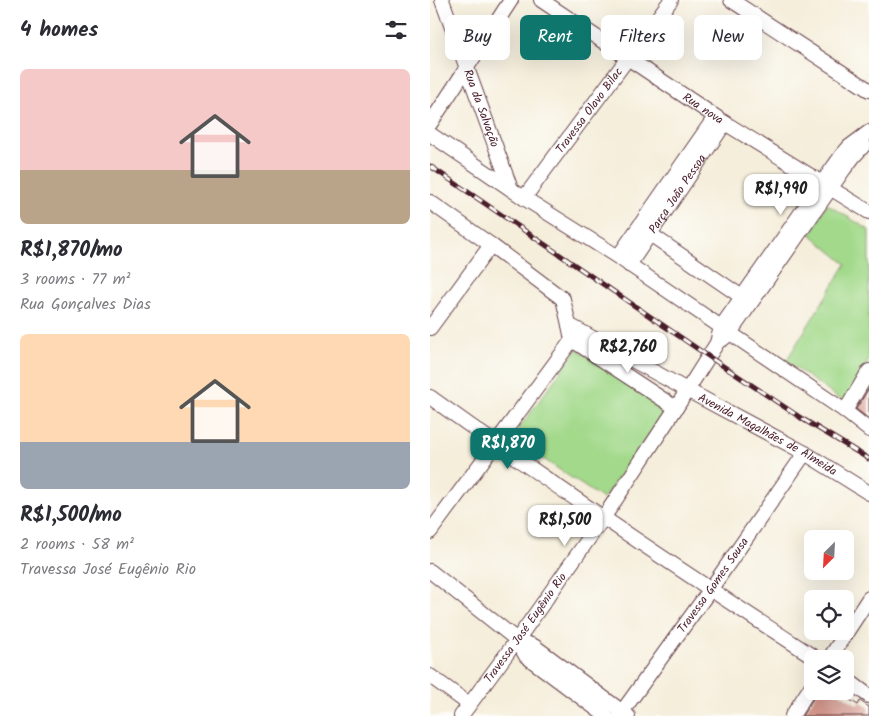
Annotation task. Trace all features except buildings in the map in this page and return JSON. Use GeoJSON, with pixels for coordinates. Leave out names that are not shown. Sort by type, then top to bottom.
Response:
{"type":"FeatureCollection","features":[{"type":"Feature","properties":{"kind":"street","name":"Rua da Salvação"},"geometry":{"type":"LineString","coordinates":[[442,0],[511,189]]}},
{"type":"Feature","properties":{"kind":"street"},"geometry":{"type":"LineString","coordinates":[[430,124],[510,0]]}},
{"type":"Feature","properties":{"kind":"street","name":"Rua nova"},"geometry":{"type":"LineString","coordinates":[[541,0],[601,41]]}},
{"type":"Feature","properties":{"kind":"street","name":"Travessa Olavo Bilac"},"geometry":{"type":"LineString","coordinates":[[660,15],[671,0]]}},
{"type":"Feature","properties":{"kind":"street"},"geometry":{"type":"LineString","coordinates":[[732,0],[869,90]]}},
{"type":"Feature","properties":{"kind":"street","name":"Travessa Olavo Bilac"},"geometry":{"type":"LineString","coordinates":[[524,198],[627,60]]}},
{"type":"Feature","properties":{"kind":"street","name":"Rua nova"},"geometry":{"type":"LineString","coordinates":[[630,60],[720,120],[869,212]]}},
{"type":"Feature","properties":{"kind":"street","name":"Parça João Pessoa"},"geometry":{"type":"LineString","coordinates":[[624,261],[650,234],[720,120]]}},
{"type":"Feature","properties":{"kind":"street","name":"Parça João Pessoa"},"geometry":{"type":"LineString","coordinates":[[624,261],[720,120]]}},
{"type":"Feature","properties":{"kind":"street"},"geometry":{"type":"LineString","coordinates":[[726,330],[826,186],[846,151],[869,132]]}},
{"type":"Feature","properties":{"kind":"street"},"geometry":{"type":"LineString","coordinates":[[430,134],[524,198],[624,261],[869,430]]}},
{"type":"Feature","properties":{"kind":"street"},"geometry":{"type":"LineString","coordinates":[[726,330],[742,297],[826,186],[869,141]]}},
{"type":"Feature","properties":{"kind":"street"},"geometry":{"type":"LineString","coordinates":[[430,202],[491,245],[563,300],[572,340],[676,408]]}},
{"type":"Feature","properties":{"kind":"street"},"geometry":{"type":"LineString","coordinates":[[650,234],[742,297]]}},
{"type":"Feature","properties":{"kind":"street"},"geometry":{"type":"LineString","coordinates":[[430,328],[491,245]]}},
{"type":"Feature","properties":{"kind":"street","name":"Avenida Magalhães de Almeida"},"geometry":{"type":"LineString","coordinates":[[569,325],[806,453],[869,493]]}},
{"type":"Feature","properties":{"kind":"street","name":"Travessa José Eugênio Rio"},"geometry":{"type":"LineString","coordinates":[[461,716],[604,517],[726,330]]}},
{"type":"Feature","properties":{"kind":"street"},"geometry":{"type":"LineString","coordinates":[[430,532],[572,340]]}},
{"type":"Feature","properties":{"kind":"street"},"geometry":{"type":"LineString","coordinates":[[845,412],[869,371]]}},
{"type":"Feature","properties":{"kind":"street"},"geometry":{"type":"LineString","coordinates":[[430,396],[496,444],[710,590],[804,651]]}},
{"type":"Feature","properties":{"kind":"street","name":"Travessa Gomes Sousa"},"geometry":{"type":"LineString","coordinates":[[623,715],[806,453]]}},
{"type":"Feature","properties":{"kind":"street"},"geometry":{"type":"LineString","coordinates":[[431,574],[517,640],[534,646],[623,715]]}},
{"type":"Feature","properties":{"kind":"street"},"geometry":{"type":"LineString","coordinates":[[835,650],[869,598]]}},
{"type":"Feature","properties":{"kind":"street"},"geometry":{"type":"LineString","coordinates":[[517,640],[526,656],[606,716]]}},
{"type":"Feature","properties":{"kind":"street"},"geometry":{"type":"LineString","coordinates":[[430,676],[470,704]]}},
{"type":"Feature","properties":{"kind":"street"},"geometry":{"type":"LineString","coordinates":[[854,685],[869,696]]}},
{"type":"Feature","properties":{"kind":"street"},"geometry":{"type":"LineString","coordinates":[[792,716],[804,697]]}},
{"type":"Feature","properties":{"kind":"green space"},"geometry":{"type":"Polygon","coordinates":[[[827,204],[869,230],[869,360],[845,403],[786,361],[846,264],[811,235],[827,204]]]}},
{"type":"Feature","properties":{"kind":"green space"},"geometry":{"type":"Polygon","coordinates":[[[577,349],[666,410],[603,499],[512,438],[577,349]]]}},
{"type":"Feature","properties":{"kind":"railway"},"geometry":{"type":"LineString","coordinates":[[430,166],[708,356],[801,418],[869,459]]}}]}
